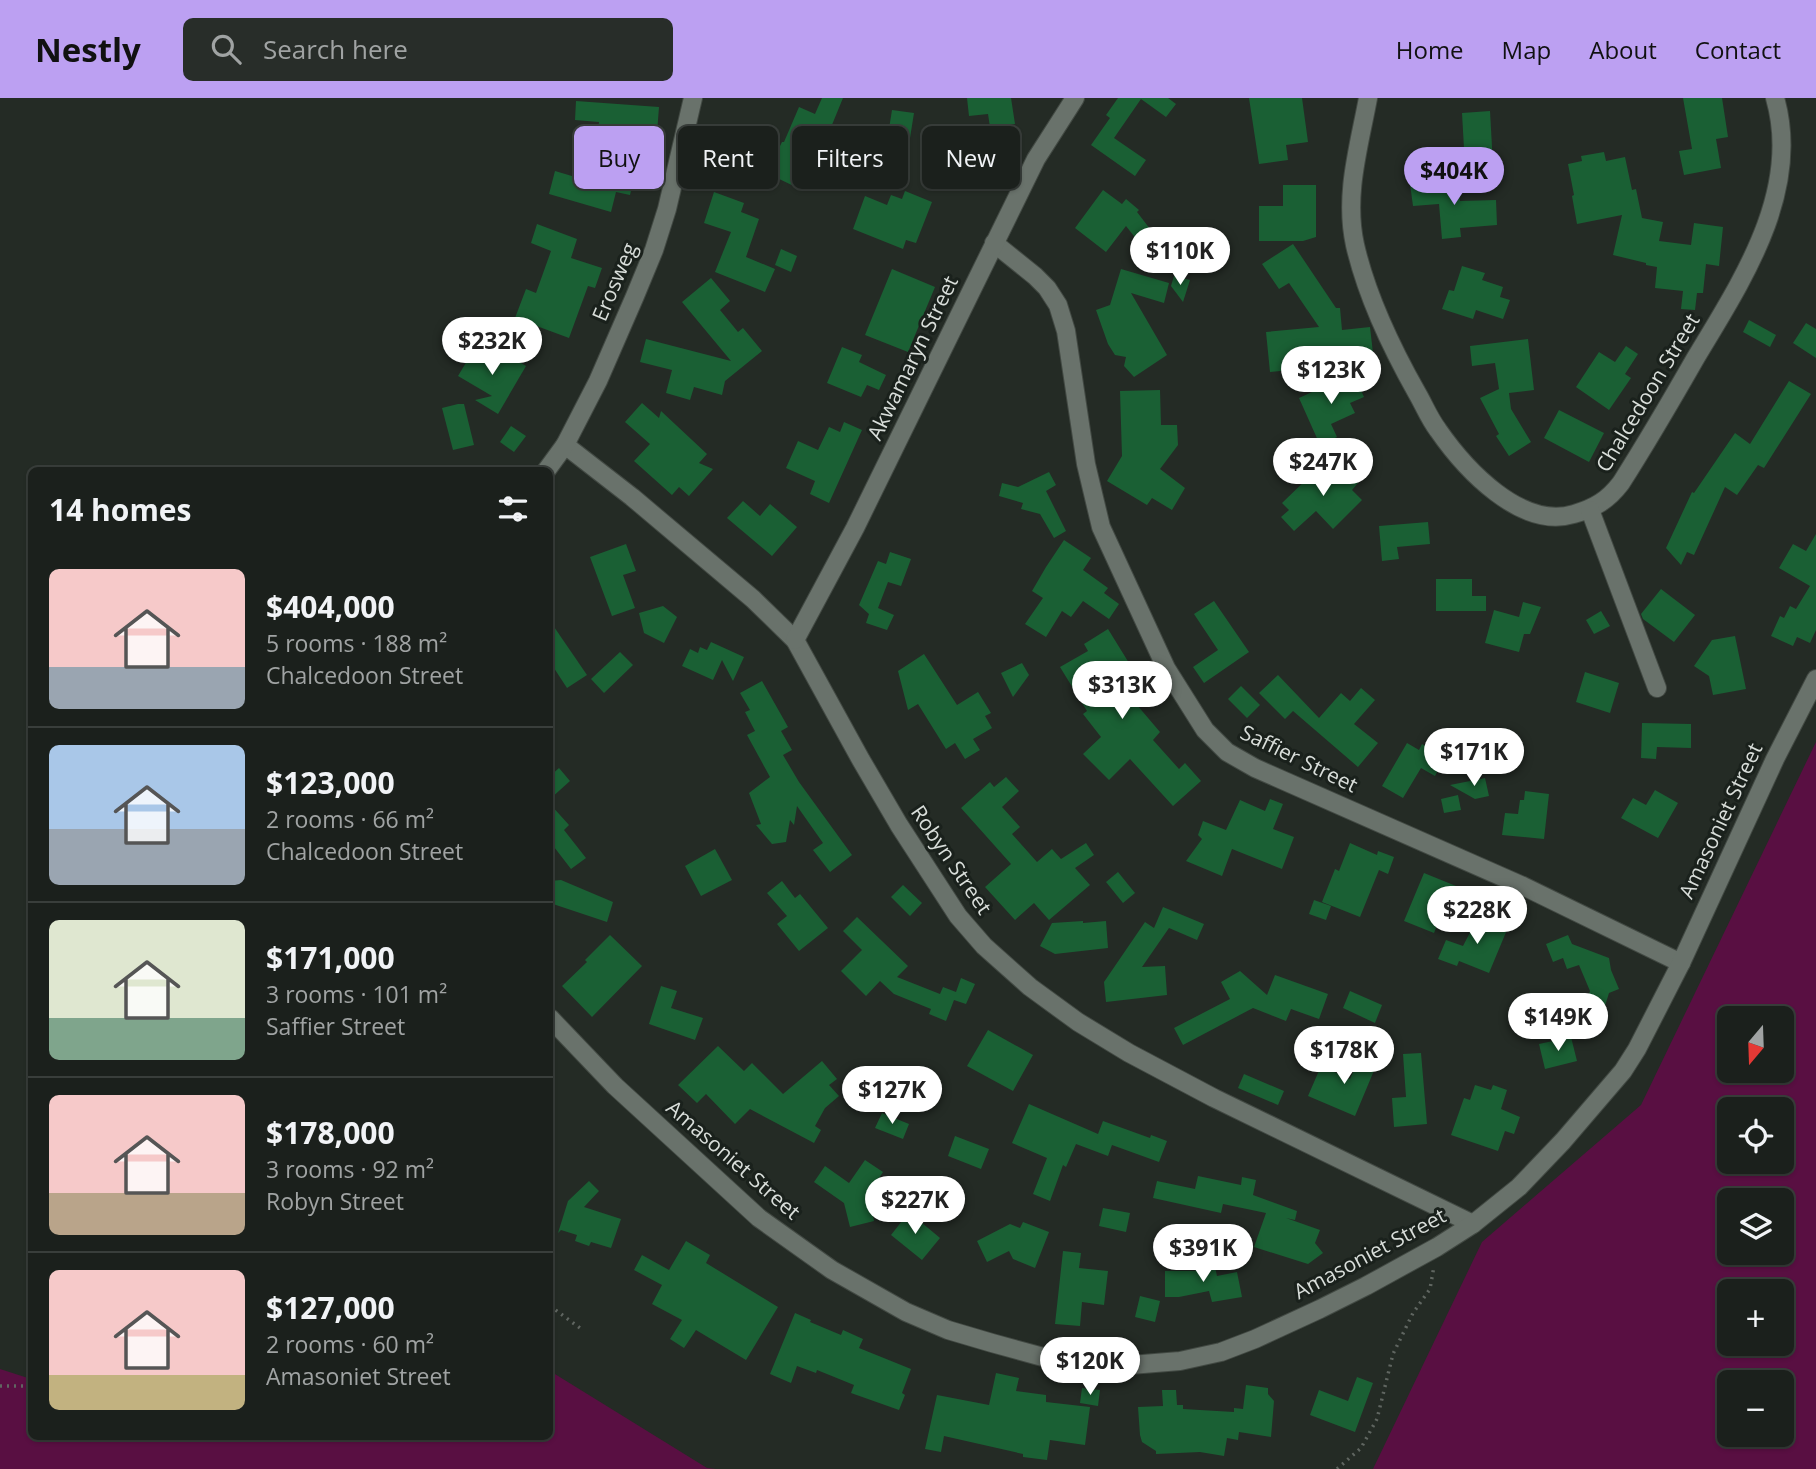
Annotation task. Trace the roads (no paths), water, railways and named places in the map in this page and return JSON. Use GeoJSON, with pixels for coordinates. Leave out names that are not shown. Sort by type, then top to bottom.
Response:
{"type":"FeatureCollection","features":[{"type":"Feature","properties":{"kind":"street","name":"Erosweg"},"geometry":{"type":"LineString","coordinates":[[549,467],[565,445],[598,381],[654,250],[667,209],[693,98]]}},
{"type":"Feature","properties":{"kind":"street","name":"Akwamaryn Street"},"geometry":{"type":"LineString","coordinates":[[795,640],[855,528],[1036,159],[1075,98]]}},
{"type":"Feature","properties":{"kind":"street","name":"Chalcedoon Street"},"geometry":{"type":"LineString","coordinates":[[1368,98],[1351,186],[1351,214],[1361,267],[1399,362],[1437,430],[1477,477],[1523,511],[1543,516],[1565,517],[1590,510],[1610,497],[1622,483],[1745,274],[1770,216],[1777,190],[1783,148],[1775,98]]}},
{"type":"Feature","properties":{"kind":"street","name":"Saffier Street"},"geometry":{"type":"LineString","coordinates":[[994,243],[1035,276],[1058,305],[1066,331],[1086,464],[1101,527],[1166,668],[1205,730],[1227,752],[1255,768],[1523,886],[1681,963]]}},
{"type":"Feature","properties":{"kind":"street","name":"Robyn Street"},"geometry":{"type":"LineString","coordinates":[[565,445],[632,497],[753,599],[795,640],[860,760],[958,916],[984,946],[1030,987],[1078,1022],[1139,1059],[1473,1224]]}},
{"type":"Feature","properties":{"kind":"street"},"geometry":{"type":"LineString","coordinates":[[1590,510],[1657,688]]}},
{"type":"Feature","properties":{"kind":"street","name":"Amasoniet Street"},"geometry":{"type":"LineString","coordinates":[[553,1021],[615,1086],[759,1218],[832,1270],[906,1312],[948,1330],[1043,1357],[1088,1364],[1118,1366],[1180,1361],[1220,1352],[1320,1309],[1437,1247],[1473,1224],[1519,1187],[1563,1141],[1623,1071],[1656,1016],[1744,824],[1816,680]]}}]}
